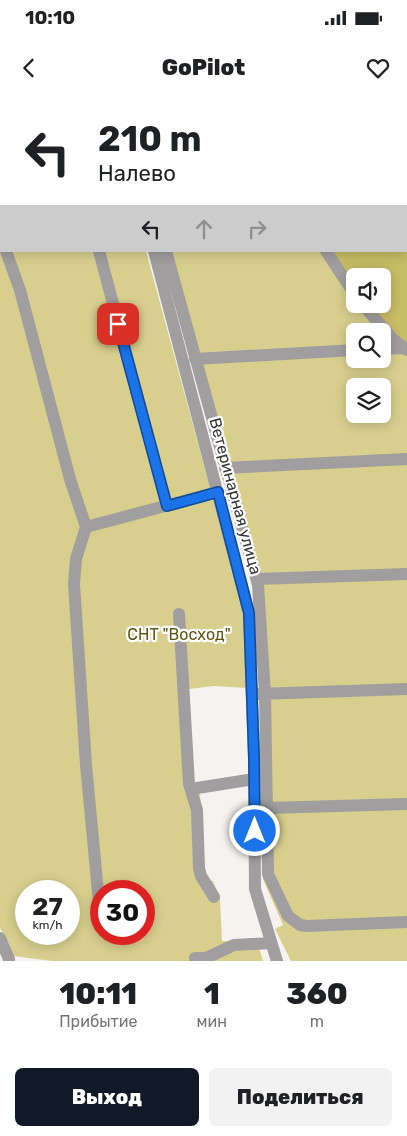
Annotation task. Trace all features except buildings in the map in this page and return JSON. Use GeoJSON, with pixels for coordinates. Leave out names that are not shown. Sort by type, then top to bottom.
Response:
{"type":"FeatureCollection","features":[{"type":"Feature","properties":{"kind":"street"},"geometry":{"type":"LineString","coordinates":[[6,252],[20,290],[70,479],[86,527],[76,559],[74,584],[86,764],[97,880]]}},
{"type":"Feature","properties":{"kind":"street"},"geometry":{"type":"LineString","coordinates":[[99,252],[167,506]]}},
{"type":"Feature","properties":{"kind":"street","name":"Ветеринарная улица"},"geometry":{"type":"LineString","coordinates":[[154,252],[249,613],[259,694],[254,780],[255,890],[277,961]]}},
{"type":"Feature","properties":{"kind":"street"},"geometry":{"type":"LineString","coordinates":[[166,252],[257,579],[259,694],[270,881],[283,908],[293,921],[307,926],[407,922]]}},
{"type":"Feature","properties":{"kind":"street"},"geometry":{"type":"LineString","coordinates":[[327,252],[346,281]]}},
{"type":"Feature","properties":{"kind":"street"},"geometry":{"type":"LineString","coordinates":[[370,313],[393,339],[406,349]]}},
{"type":"Feature","properties":{"kind":"street"},"geometry":{"type":"LineString","coordinates":[[391,349],[406,349]]}},
{"type":"Feature","properties":{"kind":"street"},"geometry":{"type":"LineString","coordinates":[[195,358],[346,350]]}},
{"type":"Feature","properties":{"kind":"street"},"geometry":{"type":"LineString","coordinates":[[225,468],[407,459]]}},
{"type":"Feature","properties":{"kind":"street"},"geometry":{"type":"LineString","coordinates":[[86,527],[218,492]]}},
{"type":"Feature","properties":{"kind":"street"},"geometry":{"type":"LineString","coordinates":[[257,579],[407,574]]}},
{"type":"Feature","properties":{"kind":"street"},"geometry":{"type":"LineString","coordinates":[[180,614],[190,789],[197,810],[199,868],[201,876],[214,897]]}},
{"type":"Feature","properties":{"kind":"street"},"geometry":{"type":"LineString","coordinates":[[259,694],[407,689]]}},
{"type":"Feature","properties":{"kind":"street"},"geometry":{"type":"LineString","coordinates":[[190,789],[254,780]]}},
{"type":"Feature","properties":{"kind":"street"},"geometry":{"type":"LineString","coordinates":[[266,808],[407,804]]}},
{"type":"Feature","properties":{"kind":"street"},"geometry":{"type":"LineString","coordinates":[[0,938],[9,960]]}},
{"type":"Feature","properties":{"kind":"street"},"geometry":{"type":"LineString","coordinates":[[195,958],[206,958],[234,945],[271,943]]}},
{"type":"Feature","properties":{"kind":"green space","name":"СНТ \"Восход\""},"geometry":{"type":"Polygon","coordinates":[[[0,252],[146,252],[243,610],[247,688],[214,686],[189,689],[193,783],[200,791],[202,864],[207,880],[213,881],[220,899],[222,941],[252,941],[259,948],[263,961],[52,961],[13,956],[9,943],[0,928],[0,252]]]}},
{"type":"Feature","properties":{"kind":"green space"},"geometry":{"type":"Polygon","coordinates":[[[161,252],[332,252],[346,274],[346,313],[376,313],[386,323],[346,323],[346,368],[391,368],[391,328],[407,344],[407,961],[291,961],[275,929],[283,925],[263,879],[260,692],[254,585],[161,252]]]}},
{"type":"Feature","properties":{"kind":"shaded area"},"geometry":{"type":"Polygon","coordinates":[[[332,252],[407,252],[407,344],[391,328],[391,323],[386,323],[376,313],[391,313],[391,268],[346,268],[346,274],[332,252]]]}},
{"type":"Feature","properties":{"kind":"route"},"geometry":{"type":"LineString","coordinates":[[118,324],[167,506],[218,492],[246,595],[250,635],[255,831]]}}]}
